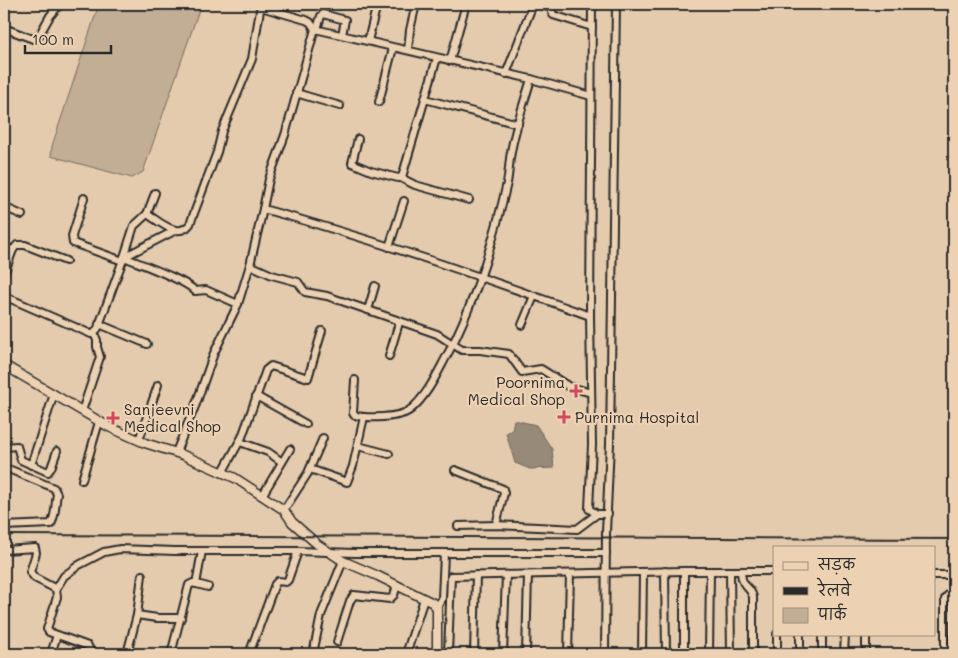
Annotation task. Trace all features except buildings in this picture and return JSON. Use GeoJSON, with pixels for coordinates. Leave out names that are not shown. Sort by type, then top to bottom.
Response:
{"type":"FeatureCollection","features":[{"type":"Feature","properties":{"kind":"street"},"geometry":{"type":"LineString","coordinates":[[4,28],[37,39],[50,16],[60,4]]}},
{"type":"Feature","properties":{"kind":"street"},"geometry":{"type":"LineString","coordinates":[[368,41],[377,4]]}},
{"type":"Feature","properties":{"kind":"street"},"geometry":{"type":"LineString","coordinates":[[408,50],[416,4]]}},
{"type":"Feature","properties":{"kind":"street"},"geometry":{"type":"LineString","coordinates":[[450,61],[466,4]]}},
{"type":"Feature","properties":{"kind":"street"},"geometry":{"type":"LineString","coordinates":[[506,74],[533,4]]}},
{"type":"Feature","properties":{"kind":"street"},"geometry":{"type":"LineString","coordinates":[[537,4],[550,8],[553,14],[592,27]]}},
{"type":"Feature","properties":{"kind":"street"},"geometry":{"type":"LineString","coordinates":[[592,4],[590,316],[592,445],[589,509],[596,514],[608,514]]}},
{"type":"Feature","properties":{"kind":"street"},"geometry":{"type":"LineString","coordinates":[[605,654],[616,4]]}},
{"type":"Feature","properties":{"kind":"street"},"geometry":{"type":"LineString","coordinates":[[124,259],[174,231],[188,227],[218,152],[222,131],[252,59],[261,6],[306,20],[316,29],[531,79],[591,96]]}},
{"type":"Feature","properties":{"kind":"street"},"geometry":{"type":"LineString","coordinates":[[176,452],[214,353],[238,304],[250,265],[269,179],[285,135],[296,93],[322,14],[345,20],[342,35]]}},
{"type":"Feature","properties":{"kind":"street"},"geometry":{"type":"LineString","coordinates":[[380,102],[394,48]]}},
{"type":"Feature","properties":{"kind":"street"},"geometry":{"type":"LineString","coordinates":[[401,178],[414,140],[437,58]]}},
{"type":"Feature","properties":{"kind":"street"},"geometry":{"type":"LineString","coordinates":[[354,380],[353,413],[356,416],[364,417],[385,417],[404,414],[409,411],[432,384],[453,344],[481,277],[508,180],[511,152],[531,79]]}},
{"type":"Feature","properties":{"kind":"street"},"geometry":{"type":"LineString","coordinates":[[296,93],[340,106]]}},
{"type":"Feature","properties":{"kind":"street"},"geometry":{"type":"LineString","coordinates":[[426,99],[518,124]]}},
{"type":"Feature","properties":{"kind":"street"},"geometry":{"type":"LineString","coordinates":[[358,139],[352,164],[401,178],[415,185],[469,200]]}},
{"type":"Feature","properties":{"kind":"street"},"geometry":{"type":"LineString","coordinates":[[94,334],[124,259],[134,226],[147,214],[155,193]]}},
{"type":"Feature","properties":{"kind":"street"},"geometry":{"type":"LineString","coordinates":[[84,198],[72,236],[73,243],[124,259],[180,282],[195,291],[206,290],[238,304]]}},
{"type":"Feature","properties":{"kind":"street"},"geometry":{"type":"LineString","coordinates":[[389,247],[404,201]]}},
{"type":"Feature","properties":{"kind":"street"},"geometry":{"type":"LineString","coordinates":[[4,207],[22,215]]}},
{"type":"Feature","properties":{"kind":"street"},"geometry":{"type":"LineString","coordinates":[[263,208],[344,231],[590,316]]}},
{"type":"Feature","properties":{"kind":"street"},"geometry":{"type":"LineString","coordinates":[[147,214],[174,231]]}},
{"type":"Feature","properties":{"kind":"street"},"geometry":{"type":"LineString","coordinates":[[4,274],[17,244],[66,261]]}},
{"type":"Feature","properties":{"kind":"street"},"geometry":{"type":"LineString","coordinates":[[4,246],[13,250]]}},
{"type":"Feature","properties":{"kind":"street"},"geometry":{"type":"LineString","coordinates":[[250,265],[298,282],[305,292],[327,296],[437,334],[462,350],[480,350],[509,354],[522,372],[541,370],[568,386],[591,393]]}},
{"type":"Feature","properties":{"kind":"street"},"geometry":{"type":"LineString","coordinates":[[368,310],[375,286]]}},
{"type":"Feature","properties":{"kind":"street"},"geometry":{"type":"LineString","coordinates":[[4,296],[94,334],[97,337],[100,357],[82,411]]}},
{"type":"Feature","properties":{"kind":"street"},"geometry":{"type":"LineString","coordinates":[[522,325],[534,296]]}},
{"type":"Feature","properties":{"kind":"street"},"geometry":{"type":"LineString","coordinates":[[389,356],[399,322]]}},
{"type":"Feature","properties":{"kind":"street"},"geometry":{"type":"LineString","coordinates":[[99,324],[147,344]]}},
{"type":"Feature","properties":{"kind":"street"},"geometry":{"type":"LineString","coordinates":[[222,473],[240,442],[266,370],[271,366],[308,378],[322,331]]}},
{"type":"Feature","properties":{"kind":"street"},"geometry":{"type":"LineString","coordinates":[[4,364],[99,422],[139,440],[176,452],[234,478],[284,510],[292,522],[318,544],[343,561],[397,585],[432,603],[437,608]]}},
{"type":"Feature","properties":{"kind":"street"},"geometry":{"type":"LineString","coordinates":[[139,440],[158,386]]}},
{"type":"Feature","properties":{"kind":"street"},"geometry":{"type":"LineString","coordinates":[[31,465],[54,394]]}},
{"type":"Feature","properties":{"kind":"street"},"geometry":{"type":"LineString","coordinates":[[256,396],[306,424]]}},
{"type":"Feature","properties":{"kind":"street"},"geometry":{"type":"LineString","coordinates":[[310,469],[347,482],[353,466],[364,417]]}},
{"type":"Feature","properties":{"kind":"street"},"geometry":{"type":"LineString","coordinates":[[82,480],[99,422]]}},
{"type":"Feature","properties":{"kind":"street"},"geometry":{"type":"LineString","coordinates":[[284,510],[310,469],[324,438]]}},
{"type":"Feature","properties":{"kind":"street"},"geometry":{"type":"LineString","coordinates":[[240,442],[268,452],[282,462]]}},
{"type":"Feature","properties":{"kind":"street"},"geometry":{"type":"LineString","coordinates":[[4,447],[17,446],[21,460],[48,472],[52,468],[58,451]]}},
{"type":"Feature","properties":{"kind":"street"},"geometry":{"type":"LineString","coordinates":[[358,446],[389,454]]}},
{"type":"Feature","properties":{"kind":"street"},"geometry":{"type":"LineString","coordinates":[[262,496],[290,449]]}},
{"type":"Feature","properties":{"kind":"street"},"geometry":{"type":"LineString","coordinates":[[4,526],[51,524],[57,494],[54,488],[11,470]]}},
{"type":"Feature","properties":{"kind":"street"},"geometry":{"type":"LineString","coordinates":[[455,470],[503,489],[504,493],[496,525]]}},
{"type":"Feature","properties":{"kind":"street"},"geometry":{"type":"LineString","coordinates":[[458,526],[496,525],[577,529],[596,514]]}},
{"type":"Feature","properties":{"kind":"street"},"geometry":{"type":"LineString","coordinates":[[4,550],[35,548],[36,553],[30,572],[35,578],[56,589],[58,594],[46,627],[49,632],[88,646],[89,654]]}},
{"type":"Feature","properties":{"kind":"street"},"geometry":{"type":"LineString","coordinates":[[56,589],[64,576],[88,559],[104,552],[120,549],[444,554],[606,553]]}},
{"type":"Feature","properties":{"kind":"street"},"geometry":{"type":"LineString","coordinates":[[196,584],[202,551]]}},
{"type":"Feature","properties":{"kind":"street"},"geometry":{"type":"LineString","coordinates":[[249,654],[274,584],[278,581],[286,582],[288,580],[298,551]]}},
{"type":"Feature","properties":{"kind":"street"},"geometry":{"type":"LineString","coordinates":[[437,654],[437,608],[442,598],[444,554]]}},
{"type":"Feature","properties":{"kind":"street"},"geometry":{"type":"LineString","coordinates":[[313,654],[321,615],[343,561]]}},
{"type":"Feature","properties":{"kind":"street"},"geometry":{"type":"LineString","coordinates":[[665,571],[666,654]]}},
{"type":"Feature","properties":{"kind":"street"},"geometry":{"type":"LineString","coordinates":[[448,654],[451,576],[665,571],[773,571]]}},
{"type":"Feature","properties":{"kind":"street"},"geometry":{"type":"LineString","coordinates":[[684,571],[684,654]]}},
{"type":"Feature","properties":{"kind":"street"},"geometry":{"type":"LineString","coordinates":[[709,654],[710,571]]}},
{"type":"Feature","properties":{"kind":"street"},"geometry":{"type":"LineString","coordinates":[[642,654],[643,572]]}},
{"type":"Feature","properties":{"kind":"street"},"geometry":{"type":"LineString","coordinates":[[730,572],[732,654]]}},
{"type":"Feature","properties":{"kind":"street"},"geometry":{"type":"LineString","coordinates":[[741,572],[742,582],[753,596],[753,654]]}},
{"type":"Feature","properties":{"kind":"street"},"geometry":{"type":"LineString","coordinates":[[568,654],[570,574]]}},
{"type":"Feature","properties":{"kind":"street"},"geometry":{"type":"LineString","coordinates":[[127,654],[137,615],[142,575]]}},
{"type":"Feature","properties":{"kind":"street"},"geometry":{"type":"LineString","coordinates":[[474,654],[476,575]]}},
{"type":"Feature","properties":{"kind":"street"},"geometry":{"type":"LineString","coordinates":[[503,654],[506,575]]}},
{"type":"Feature","properties":{"kind":"street"},"geometry":{"type":"LineString","coordinates":[[526,654],[528,575]]}},
{"type":"Feature","properties":{"kind":"street"},"geometry":{"type":"LineString","coordinates":[[936,575],[954,575]]}},
{"type":"Feature","properties":{"kind":"street"},"geometry":{"type":"LineString","coordinates":[[171,654],[189,585],[193,583],[208,587]]}},
{"type":"Feature","properties":{"kind":"street"},"geometry":{"type":"LineString","coordinates":[[337,642],[354,594],[390,599],[394,595],[397,585]]}},
{"type":"Feature","properties":{"kind":"street"},"geometry":{"type":"LineString","coordinates":[[945,654],[946,599],[948,595],[954,594]]}},
{"type":"Feature","properties":{"kind":"street"},"geometry":{"type":"LineString","coordinates":[[406,654],[424,599]]}},
{"type":"Feature","properties":{"kind":"street"},"geometry":{"type":"LineString","coordinates":[[137,615],[157,618],[181,618]]}},
{"type":"Feature","properties":{"kind":"street"},"geometry":{"type":"LineString","coordinates":[[51,654],[57,635]]}},
{"type":"Feature","properties":{"kind":"street"},"geometry":{"type":"LineString","coordinates":[[777,636],[777,654]]}},
{"type":"Feature","properties":{"kind":"street"},"geometry":{"type":"LineString","coordinates":[[800,636],[800,654]]}},
{"type":"Feature","properties":{"kind":"street"},"geometry":{"type":"LineString","coordinates":[[822,636],[822,654]]}},
{"type":"Feature","properties":{"kind":"street"},"geometry":{"type":"LineString","coordinates":[[844,654],[845,636]]}},
{"type":"Feature","properties":{"kind":"street"},"geometry":{"type":"LineString","coordinates":[[866,636],[866,654]]}},
{"type":"Feature","properties":{"kind":"green space"},"geometry":{"type":"Polygon","coordinates":[[[99,4],[201,4],[143,172],[132,178],[51,156],[52,146],[99,4]]]}},
{"type":"Feature","properties":{"kind":"shaded area"},"geometry":{"type":"Polygon","coordinates":[[[514,420],[536,425],[552,449],[554,468],[530,469],[515,463],[506,433],[512,430],[514,420]]]}},
{"type":"Feature","properties":{"kind":"railway"},"geometry":{"type":"LineString","coordinates":[[4,535],[954,539]]}},
{"type":"Feature","properties":{"kind":"place","name":"Poornima Medical Shop"},"geometry":{"type":"Point","coordinates":[576,391]}},
{"type":"Feature","properties":{"kind":"place","name":"Purnima Hospital"},"geometry":{"type":"Point","coordinates":[564,417]}},
{"type":"Feature","properties":{"kind":"place","name":"Sanjeevni Medical Shop"},"geometry":{"type":"Point","coordinates":[113,418]}}]}
